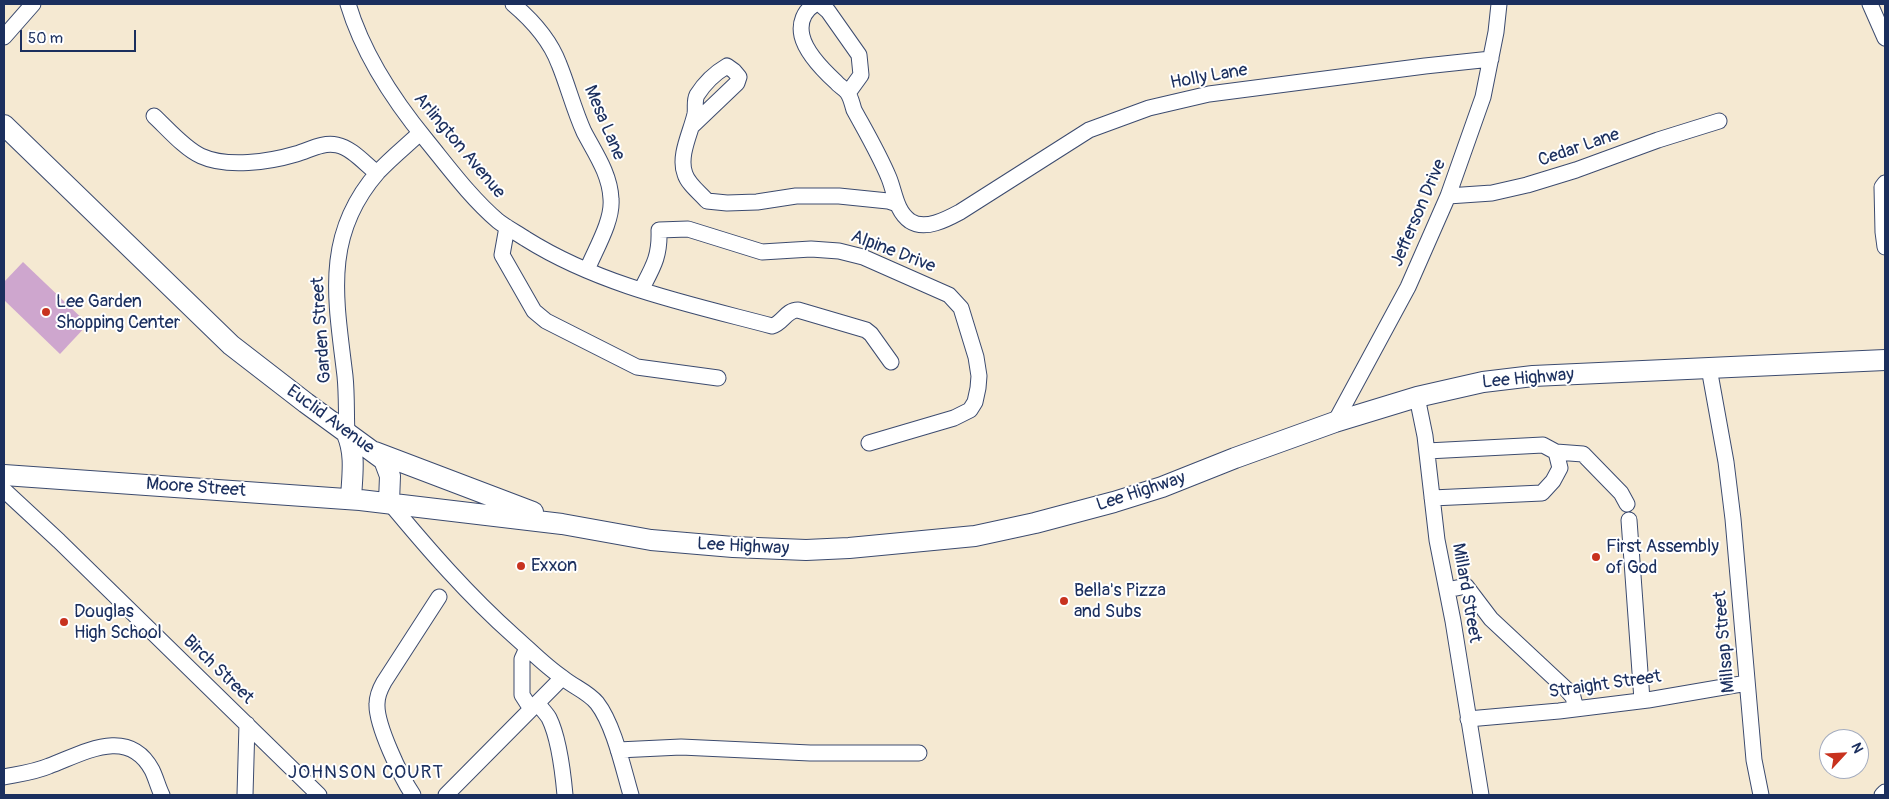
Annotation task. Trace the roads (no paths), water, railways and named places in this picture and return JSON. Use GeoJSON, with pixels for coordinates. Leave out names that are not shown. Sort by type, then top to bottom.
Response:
{"type":"FeatureCollection","features":[{"type":"Feature","properties":{"kind":"main road","name":"Euclid Avenue"},"geometry":{"type":"LineString","coordinates":[[4,126],[231,345],[384,460],[390,476],[388,502]]}},
{"type":"Feature","properties":{"kind":"main road","name":"Lee Highway"},"geometry":{"type":"LineString","coordinates":[[388,502],[562,524],[651,540],[733,548],[806,550],[887,545],[975,536],[1033,524],[1162,487],[1335,422],[1417,397],[1483,382],[1533,376],[1885,360]]}},
{"type":"Feature","properties":{"kind":"main road"},"geometry":{"type":"LineString","coordinates":[[347,434],[354,455],[351,499]]}},
{"type":"Feature","properties":{"kind":"main road"},"geometry":{"type":"LineString","coordinates":[[374,451],[562,524]]}},
{"type":"Feature","properties":{"kind":"main road","name":"Moore Street"},"geometry":{"type":"LineString","coordinates":[[4,475],[388,502]]}},
{"type":"Feature","properties":{"kind":"street"},"geometry":{"type":"LineString","coordinates":[[4,37],[33,4]]}},
{"type":"Feature","properties":{"kind":"street","name":"Arlington Avenue"},"geometry":{"type":"LineString","coordinates":[[348,4],[358,31],[396,100],[420,133],[473,197],[507,227],[539,248],[587,270],[655,296],[772,326],[777,325],[789,313],[798,310],[866,330],[891,362]]}},
{"type":"Feature","properties":{"kind":"street","name":"Mesa Lane"},"geometry":{"type":"LineString","coordinates":[[513,4],[532,22],[553,50],[584,131],[595,150],[610,185],[612,200],[610,215],[587,270]]}},
{"type":"Feature","properties":{"kind":"street"},"geometry":{"type":"LineString","coordinates":[[815,4],[801,20],[802,36],[809,51],[835,82],[848,93],[852,105],[886,171],[897,204]]}},
{"type":"Feature","properties":{"kind":"street"},"geometry":{"type":"LineString","coordinates":[[820,4],[828,11],[859,55],[861,75],[848,93]]}},
{"type":"Feature","properties":{"kind":"street","name":"Jefferson Drive"},"geometry":{"type":"LineString","coordinates":[[1335,422],[1425,252],[1448,196],[1483,97],[1499,4]]}},
{"type":"Feature","properties":{"kind":"street"},"geometry":{"type":"LineString","coordinates":[[1870,4],[1885,38]]}},
{"type":"Feature","properties":{"kind":"street","name":"Holly Lane"},"geometry":{"type":"LineString","coordinates":[[897,204],[909,220],[916,224],[925,225],[947,219],[1089,130],[1149,108],[1208,94],[1491,59]]}},
{"type":"Feature","properties":{"kind":"street"},"geometry":{"type":"LineString","coordinates":[[154,116],[192,150],[202,156],[223,161],[245,163],[273,160],[326,144],[337,145],[348,149],[377,174]]}},
{"type":"Feature","properties":{"kind":"street","name":"Cedar Lane"},"geometry":{"type":"LineString","coordinates":[[1448,196],[1492,193],[1527,185],[1720,121]]}},
{"type":"Feature","properties":{"kind":"street"},"geometry":{"type":"LineString","coordinates":[[692,125],[683,164],[685,175],[707,200],[727,203],[757,202],[796,196],[839,196],[888,201],[897,204]]}},
{"type":"Feature","properties":{"kind":"street","name":"Garden Street"},"geometry":{"type":"LineString","coordinates":[[347,434],[345,380],[335,293],[339,251],[349,218],[361,196],[377,174],[420,133]]}},
{"type":"Feature","properties":{"kind":"street"},"geometry":{"type":"LineString","coordinates":[[1885,182],[1882,187],[1885,247]]}},
{"type":"Feature","properties":{"kind":"street"},"geometry":{"type":"LineString","coordinates":[[507,227],[502,255],[534,311],[546,321],[638,367],[718,378]]}},
{"type":"Feature","properties":{"kind":"street","name":"Alpine Drive"},"geometry":{"type":"LineString","coordinates":[[641,290],[657,260],[659,230],[682,228],[762,252],[811,249],[839,251],[872,261],[949,295],[961,308],[976,357],[978,376],[975,402],[965,414],[869,443]]}},
{"type":"Feature","properties":{"kind":"street","name":"Millsap Street"},"geometry":{"type":"LineString","coordinates":[[1709,368],[1726,462],[1733,519],[1754,760],[1761,795]]}},
{"type":"Feature","properties":{"kind":"street","name":"Millard Street"},"geometry":{"type":"LineString","coordinates":[[1417,397],[1427,451],[1437,540],[1481,795]]}},
{"type":"Feature","properties":{"kind":"street"},"geometry":{"type":"LineString","coordinates":[[1427,451],[1543,444],[1556,452],[1583,454],[1620,493],[1627,504]]}},
{"type":"Feature","properties":{"kind":"street"},"geometry":{"type":"LineString","coordinates":[[1432,498],[1542,493],[1553,482],[1560,468],[1556,452]]}},
{"type":"Feature","properties":{"kind":"street","name":"Birch Street"},"geometry":{"type":"LineString","coordinates":[[4,490],[60,541],[319,795]]}},
{"type":"Feature","properties":{"kind":"street"},"geometry":{"type":"LineString","coordinates":[[388,502],[449,574],[527,648],[562,678],[585,692],[596,702],[604,714],[618,750],[631,795]]}},
{"type":"Feature","properties":{"kind":"street"},"geometry":{"type":"LineString","coordinates":[[1629,520],[1642,700]]}},
{"type":"Feature","properties":{"kind":"street"},"geometry":{"type":"LineString","coordinates":[[1447,590],[1466,586],[1491,619],[1566,689],[1573,697],[1576,709]]}},
{"type":"Feature","properties":{"kind":"street"},"geometry":{"type":"LineString","coordinates":[[413,795],[382,729],[376,704],[378,694],[384,682],[439,597]]}},
{"type":"Feature","properties":{"kind":"street"},"geometry":{"type":"LineString","coordinates":[[527,648],[522,660],[522,695],[549,717],[553,728],[565,795]]}},
{"type":"Feature","properties":{"kind":"street"},"geometry":{"type":"LineString","coordinates":[[446,795],[562,678]]}},
{"type":"Feature","properties":{"kind":"street","name":"Straight Street"},"geometry":{"type":"LineString","coordinates":[[1468,719],[1576,709],[1747,683]]}},
{"type":"Feature","properties":{"kind":"street"},"geometry":{"type":"LineString","coordinates":[[245,795],[247,724]]}},
{"type":"Feature","properties":{"kind":"street"},"geometry":{"type":"LineString","coordinates":[[4,777],[47,767],[99,746],[114,745],[127,748],[144,759],[152,770],[162,795]]}},
{"type":"Feature","properties":{"kind":"street"},"geometry":{"type":"LineString","coordinates":[[618,750],[681,747],[810,753],[919,753]]}},
{"type":"Feature","properties":{"kind":"street"},"geometry":{"type":"LineString","coordinates":[[461,780],[466,795]]}},
{"type":"Feature","properties":{"kind":"street"},"geometry":{"type":"LineString","coordinates":[[1882,795],[1885,792]]}},
{"type":"Feature","properties":{"kind":"place","name":"Lee Garden Shopping Center"},"geometry":{"type":"Point","coordinates":[46,312]}},
{"type":"Feature","properties":{"kind":"place","name":"First Assembly of God"},"geometry":{"type":"Point","coordinates":[1596,557]}},
{"type":"Feature","properties":{"kind":"place","name":"Exxon"},"geometry":{"type":"Point","coordinates":[521,566]}},
{"type":"Feature","properties":{"kind":"place","name":"Bella's Pizza and Subs"},"geometry":{"type":"Point","coordinates":[1064,601]}},
{"type":"Feature","properties":{"kind":"place","name":"Douglas High School"},"geometry":{"type":"Point","coordinates":[64,622]}},
{"type":"Feature","properties":{"kind":"district","name":"JOHNSON COURT"},"geometry":{"type":"Point","coordinates":[366,773]}}]}
